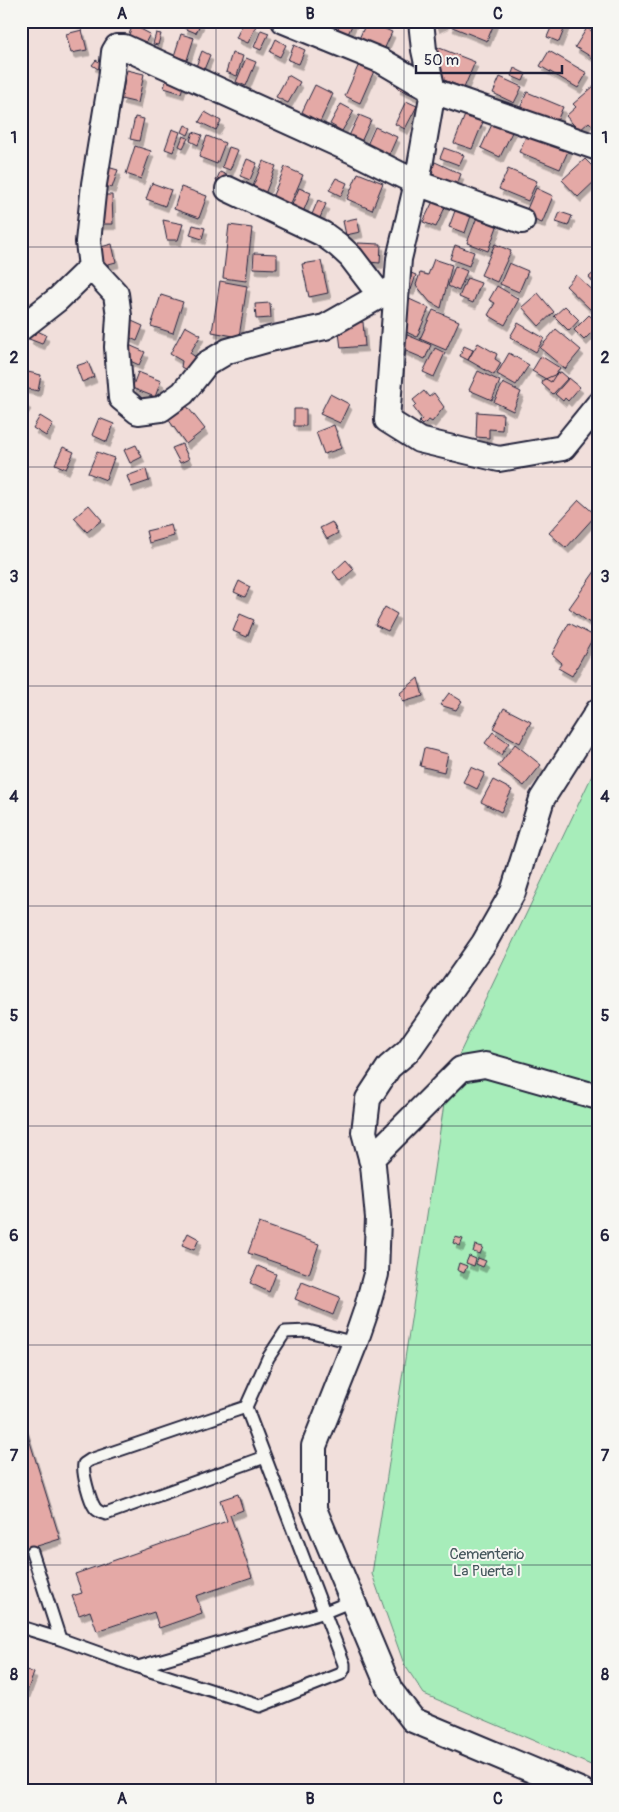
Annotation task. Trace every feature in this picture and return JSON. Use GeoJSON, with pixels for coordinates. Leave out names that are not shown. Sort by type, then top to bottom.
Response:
{"type":"FeatureCollection","features":[{"type":"Feature","properties":{"kind":"street"},"geometry":{"type":"LineString","coordinates":[[284,21],[382,61],[433,91],[598,148]]}},
{"type":"Feature","properties":{"kind":"street"},"geometry":{"type":"LineString","coordinates":[[421,21],[424,50],[433,91],[417,183],[399,259],[388,291],[387,420],[419,440],[499,459],[563,448],[598,405]]}},
{"type":"Feature","properties":{"kind":"street"},"geometry":{"type":"LineString","coordinates":[[388,291],[325,327],[270,339],[228,351],[206,364],[183,393],[161,409],[138,412],[121,398],[117,347],[118,316],[116,294],[91,267],[88,242],[90,211],[114,52],[117,47],[124,47],[353,151],[417,183],[522,221]]}},
{"type":"Feature","properties":{"kind":"street"},"geometry":{"type":"LineString","coordinates":[[228,189],[323,234],[338,245],[388,291]]}},
{"type":"Feature","properties":{"kind":"street"},"geometry":{"type":"LineString","coordinates":[[21,328],[58,299],[91,267]]}},
{"type":"Feature","properties":{"kind":"street"},"geometry":{"type":"LineString","coordinates":[[582,1791],[413,1720],[390,1690],[314,1510],[314,1446],[355,1343],[376,1274],[378,1218],[374,1165],[364,1132],[368,1099],[389,1067],[408,1051],[484,943],[513,892],[542,799],[598,712]]}},
{"type":"Feature","properties":{"kind":"street"},"geometry":{"type":"LineString","coordinates":[[372,1159],[460,1070],[486,1065],[598,1097]]}},
{"type":"Feature","properties":{"kind":"lane"},"geometry":{"type":"LineString","coordinates":[[21,1627],[260,1706],[341,1674],[344,1664],[246,1407],[268,1358],[285,1332],[308,1331],[355,1343]]}},
{"type":"Feature","properties":{"kind":"lane"},"geometry":{"type":"LineString","coordinates":[[246,1407],[90,1460],[84,1464],[83,1472],[95,1508],[106,1514],[265,1457]]}},
{"type":"Feature","properties":{"kind":"lane"},"geometry":{"type":"LineString","coordinates":[[32,1552],[60,1639]]}},
{"type":"Feature","properties":{"kind":"lane"},"geometry":{"type":"LineString","coordinates":[[138,1667],[325,1612],[352,1601]]}},
{"type":"Feature","properties":{"kind":"green space","name":"Cementerio La Puerta I"},"geometry":{"type":"Polygon","coordinates":[[[598,763],[598,1768],[424,1694],[404,1664],[372,1574],[448,1078],[598,763]]]}},
{"type":"Feature","properties":{"kind":"building"},"geometry":{"type":"Polygon","coordinates":[[[187,21],[201,22],[196,33],[184,28],[187,21]]]}},
{"type":"Feature","properties":{"kind":"building"},"geometry":{"type":"Polygon","coordinates":[[[244,21],[256,26],[248,43],[236,38],[244,21]]]}},
{"type":"Feature","properties":{"kind":"building"},"geometry":{"type":"Polygon","coordinates":[[[336,21],[354,21],[348,34],[333,27],[336,21]]]}},
{"type":"Feature","properties":{"kind":"building"},"geometry":{"type":"Polygon","coordinates":[[[367,21],[392,32],[383,52],[358,41],[367,21]]]}},
{"type":"Feature","properties":{"kind":"building"},"geometry":{"type":"Polygon","coordinates":[[[435,21],[446,21],[446,23],[437,27],[435,21]]]}},
{"type":"Feature","properties":{"kind":"building"},"geometry":{"type":"Polygon","coordinates":[[[452,21],[495,21],[487,41],[450,26],[452,21]]]}},
{"type":"Feature","properties":{"kind":"building"},"geometry":{"type":"Polygon","coordinates":[[[554,21],[567,22],[559,42],[547,37],[554,21]]]}},
{"type":"Feature","properties":{"kind":"building"},"geometry":{"type":"Polygon","coordinates":[[[133,25],[150,34],[142,49],[126,41],[133,25]]]}},
{"type":"Feature","properties":{"kind":"building"},"geometry":{"type":"Polygon","coordinates":[[[587,28],[598,35],[598,61],[575,47],[587,28]]]}},
{"type":"Feature","properties":{"kind":"building"},"geometry":{"type":"Polygon","coordinates":[[[82,30],[87,50],[71,53],[66,34],[82,30]]]}},
{"type":"Feature","properties":{"kind":"building"},"geometry":{"type":"Polygon","coordinates":[[[261,30],[269,33],[261,50],[254,47],[261,30]]]}},
{"type":"Feature","properties":{"kind":"building"},"geometry":{"type":"Polygon","coordinates":[[[156,33],[161,34],[158,45],[153,44],[156,33]]]}},
{"type":"Feature","properties":{"kind":"building"},"geometry":{"type":"Polygon","coordinates":[[[181,34],[194,38],[187,60],[174,56],[181,34]]]}},
{"type":"Feature","properties":{"kind":"building"},"geometry":{"type":"Polygon","coordinates":[[[276,39],[286,45],[280,57],[270,52],[276,39]]]}},
{"type":"Feature","properties":{"kind":"building"},"geometry":{"type":"Polygon","coordinates":[[[294,45],[305,50],[299,64],[288,60],[294,45]]]}},
{"type":"Feature","properties":{"kind":"building"},"geometry":{"type":"Polygon","coordinates":[[[437,47],[475,62],[464,88],[437,77],[433,66],[437,47]]]}},
{"type":"Feature","properties":{"kind":"building"},"geometry":{"type":"Polygon","coordinates":[[[202,51],[210,55],[203,72],[195,69],[202,51]]]}},
{"type":"Feature","properties":{"kind":"building"},"geometry":{"type":"Polygon","coordinates":[[[549,51],[587,73],[578,88],[540,66],[549,51]]]}},
{"type":"Feature","properties":{"kind":"building"},"geometry":{"type":"Polygon","coordinates":[[[232,53],[243,56],[237,76],[226,72],[232,53]]]}},
{"type":"Feature","properties":{"kind":"building"},"geometry":{"type":"Polygon","coordinates":[[[246,58],[256,62],[246,86],[236,82],[246,58]]]}},
{"type":"Feature","properties":{"kind":"building"},"geometry":{"type":"Polygon","coordinates":[[[96,60],[105,66],[101,71],[92,65],[96,60]]]}},
{"type":"Feature","properties":{"kind":"building"},"geometry":{"type":"Polygon","coordinates":[[[359,64],[374,71],[360,103],[345,96],[359,64]]]}},
{"type":"Feature","properties":{"kind":"building"},"geometry":{"type":"Polygon","coordinates":[[[514,68],[526,74],[523,81],[511,76],[514,68]]]}},
{"type":"Feature","properties":{"kind":"building"},"geometry":{"type":"Polygon","coordinates":[[[127,70],[144,74],[138,103],[121,99],[127,70]]]}},
{"type":"Feature","properties":{"kind":"building"},"geometry":{"type":"Polygon","coordinates":[[[288,75],[300,82],[288,103],[276,97],[288,75]]]}},
{"type":"Feature","properties":{"kind":"building"},"geometry":{"type":"Polygon","coordinates":[[[167,76],[185,80],[181,93],[164,88],[167,76]]]}},
{"type":"Feature","properties":{"kind":"building"},"geometry":{"type":"Polygon","coordinates":[[[500,77],[522,87],[514,103],[493,93],[500,77]]]}},
{"type":"Feature","properties":{"kind":"building"},"geometry":{"type":"Polygon","coordinates":[[[400,80],[422,89],[419,98],[397,88],[400,80]]]}},
{"type":"Feature","properties":{"kind":"building"},"geometry":{"type":"Polygon","coordinates":[[[315,85],[333,94],[320,122],[302,112],[315,85]]]}},
{"type":"Feature","properties":{"kind":"building"},"geometry":{"type":"Polygon","coordinates":[[[594,86],[598,91],[598,125],[595,128],[589,122],[579,131],[566,116],[576,107],[573,104],[594,86]]]}},
{"type":"Feature","properties":{"kind":"building"},"geometry":{"type":"Polygon","coordinates":[[[527,92],[563,107],[554,128],[518,113],[527,92]]]}},
{"type":"Feature","properties":{"kind":"building"},"geometry":{"type":"Polygon","coordinates":[[[406,101],[417,106],[405,129],[395,124],[406,101]]]}},
{"type":"Feature","properties":{"kind":"building"},"geometry":{"type":"Polygon","coordinates":[[[341,104],[354,111],[342,131],[330,124],[341,104]]]}},
{"type":"Feature","properties":{"kind":"building"},"geometry":{"type":"Polygon","coordinates":[[[205,112],[221,121],[216,130],[199,122],[205,112]]]}},
{"type":"Feature","properties":{"kind":"building"},"geometry":{"type":"Polygon","coordinates":[[[359,115],[371,120],[361,142],[349,136],[359,115]]]}},
{"type":"Feature","properties":{"kind":"building"},"geometry":{"type":"Polygon","coordinates":[[[465,115],[483,122],[472,149],[454,143],[465,115]]]}},
{"type":"Feature","properties":{"kind":"building"},"geometry":{"type":"Polygon","coordinates":[[[135,117],[144,119],[139,141],[130,139],[135,117]]]}},
{"type":"Feature","properties":{"kind":"building"},"geometry":{"type":"Polygon","coordinates":[[[494,120],[513,130],[500,157],[481,148],[494,120]]]}},
{"type":"Feature","properties":{"kind":"building"},"geometry":{"type":"Polygon","coordinates":[[[185,125],[191,128],[188,135],[182,132],[185,125]]]}},
{"type":"Feature","properties":{"kind":"building"},"geometry":{"type":"Polygon","coordinates":[[[375,127],[397,137],[385,164],[363,154],[375,127]]]}},
{"type":"Feature","properties":{"kind":"building"},"geometry":{"type":"Polygon","coordinates":[[[172,129],[180,132],[173,152],[165,149],[172,129]]]}},
{"type":"Feature","properties":{"kind":"building"},"geometry":{"type":"Polygon","coordinates":[[[193,132],[202,135],[198,145],[190,141],[193,132]]]}},
{"type":"Feature","properties":{"kind":"building"},"geometry":{"type":"Polygon","coordinates":[[[528,132],[569,149],[560,169],[519,152],[528,132]]]}},
{"type":"Feature","properties":{"kind":"building"},"geometry":{"type":"Polygon","coordinates":[[[183,136],[188,138],[183,148],[179,146],[183,136]]]}},
{"type":"Feature","properties":{"kind":"building"},"geometry":{"type":"Polygon","coordinates":[[[207,136],[225,143],[217,164],[199,157],[207,136]]]}},
{"type":"Feature","properties":{"kind":"building"},"geometry":{"type":"Polygon","coordinates":[[[135,146],[151,151],[141,179],[126,174],[135,146]]]}},
{"type":"Feature","properties":{"kind":"building"},"geometry":{"type":"Polygon","coordinates":[[[229,147],[238,150],[230,170],[222,167],[229,147]]]}},
{"type":"Feature","properties":{"kind":"building"},"geometry":{"type":"Polygon","coordinates":[[[444,148],[464,155],[459,165],[440,158],[444,148]]]}},
{"type":"Feature","properties":{"kind":"building"},"geometry":{"type":"Polygon","coordinates":[[[247,159],[257,163],[250,180],[240,176],[247,159]]]}},
{"type":"Feature","properties":{"kind":"building"},"geometry":{"type":"Polygon","coordinates":[[[585,159],[598,172],[598,178],[578,197],[562,180],[585,159]]]}},
{"type":"Feature","properties":{"kind":"building"},"geometry":{"type":"Polygon","coordinates":[[[263,161],[276,166],[263,199],[250,194],[263,161]]]}},
{"type":"Feature","properties":{"kind":"building"},"geometry":{"type":"Polygon","coordinates":[[[435,162],[461,174],[456,187],[429,176],[435,162]]]}},
{"type":"Feature","properties":{"kind":"building"},"geometry":{"type":"Polygon","coordinates":[[[104,166],[118,170],[112,188],[98,184],[104,166]]]}},
{"type":"Feature","properties":{"kind":"building"},"geometry":{"type":"Polygon","coordinates":[[[285,167],[303,175],[288,210],[270,202],[285,167]]]}},
{"type":"Feature","properties":{"kind":"building"},"geometry":{"type":"Polygon","coordinates":[[[508,169],[537,181],[528,201],[499,189],[508,169]]]}},
{"type":"Feature","properties":{"kind":"building"},"geometry":{"type":"Polygon","coordinates":[[[220,172],[229,176],[226,185],[216,181],[220,172]]]}},
{"type":"Feature","properties":{"kind":"building"},"geometry":{"type":"Polygon","coordinates":[[[358,173],[383,183],[372,210],[347,199],[358,173]]]}},
{"type":"Feature","properties":{"kind":"building"},"geometry":{"type":"Polygon","coordinates":[[[336,178],[347,183],[341,196],[329,190],[336,178]]]}},
{"type":"Feature","properties":{"kind":"building"},"geometry":{"type":"Polygon","coordinates":[[[152,183],[171,190],[165,206],[146,199],[152,183]]]}},
{"type":"Feature","properties":{"kind":"building"},"geometry":{"type":"Polygon","coordinates":[[[181,187],[207,196],[199,218],[174,209],[181,187]]]}},
{"type":"Feature","properties":{"kind":"building"},"geometry":{"type":"Polygon","coordinates":[[[299,188],[311,193],[301,217],[289,212],[299,188]]]}},
{"type":"Feature","properties":{"kind":"building"},"geometry":{"type":"Polygon","coordinates":[[[536,188],[553,196],[542,223],[524,216],[536,188]]]}},
{"type":"Feature","properties":{"kind":"building"},"geometry":{"type":"Polygon","coordinates":[[[96,195],[112,195],[113,224],[97,224],[96,195]]]}},
{"type":"Feature","properties":{"kind":"building"},"geometry":{"type":"Polygon","coordinates":[[[435,197],[447,203],[436,227],[423,222],[435,197]]]}},
{"type":"Feature","properties":{"kind":"building"},"geometry":{"type":"Polygon","coordinates":[[[318,200],[326,204],[316,227],[308,224],[318,200]]]}},
{"type":"Feature","properties":{"kind":"building"},"geometry":{"type":"Polygon","coordinates":[[[456,208],[472,213],[465,233],[449,227],[456,208]]]}},
{"type":"Feature","properties":{"kind":"building"},"geometry":{"type":"Polygon","coordinates":[[[560,212],[572,216],[568,226],[556,222],[560,212]]]}},
{"type":"Feature","properties":{"kind":"building"},"geometry":{"type":"Polygon","coordinates":[[[477,217],[498,224],[488,251],[467,243],[477,217]]]}},
{"type":"Feature","properties":{"kind":"building"},"geometry":{"type":"Polygon","coordinates":[[[357,218],[360,232],[346,235],[343,221],[357,218]]]}},
{"type":"Feature","properties":{"kind":"building"},"geometry":{"type":"Polygon","coordinates":[[[163,220],[183,224],[178,240],[167,240],[163,220]]]}},
{"type":"Feature","properties":{"kind":"building"},"geometry":{"type":"Polygon","coordinates":[[[193,225],[205,228],[202,239],[190,235],[193,225]]]}},
{"type":"Feature","properties":{"kind":"building"},"geometry":{"type":"Polygon","coordinates":[[[229,225],[252,228],[246,281],[223,278],[229,225]]]}},
{"type":"Feature","properties":{"kind":"building"},"geometry":{"type":"Polygon","coordinates":[[[358,243],[381,244],[380,263],[357,261],[358,243]]]}},
{"type":"Feature","properties":{"kind":"building"},"geometry":{"type":"Polygon","coordinates":[[[112,244],[116,262],[101,266],[97,248],[112,244]]]}},
{"type":"Feature","properties":{"kind":"building"},"geometry":{"type":"Polygon","coordinates":[[[495,244],[511,251],[497,282],[481,275],[495,244]]]}},
{"type":"Feature","properties":{"kind":"building"},"geometry":{"type":"Polygon","coordinates":[[[455,245],[474,252],[469,266],[450,259],[455,245]]]}},
{"type":"Feature","properties":{"kind":"building"},"geometry":{"type":"Polygon","coordinates":[[[254,253],[277,254],[277,269],[253,268],[254,253]]]}},
{"type":"Feature","properties":{"kind":"building"},"geometry":{"type":"Polygon","coordinates":[[[434,259],[452,265],[441,308],[430,302],[416,285],[420,273],[428,275],[434,259]]]}},
{"type":"Feature","properties":{"kind":"building"},"geometry":{"type":"Polygon","coordinates":[[[321,261],[328,293],[309,297],[302,264],[321,261]]]}},
{"type":"Feature","properties":{"kind":"building"},"geometry":{"type":"Polygon","coordinates":[[[509,263],[528,271],[519,292],[500,284],[509,263]]]}},
{"type":"Feature","properties":{"kind":"building"},"geometry":{"type":"Polygon","coordinates":[[[455,266],[467,271],[459,291],[448,286],[455,266]]]}},
{"type":"Feature","properties":{"kind":"building"},"geometry":{"type":"Polygon","coordinates":[[[401,269],[416,275],[411,290],[400,286],[401,269]]]}},
{"type":"Feature","properties":{"kind":"building"},"geometry":{"type":"Polygon","coordinates":[[[598,269],[598,288],[589,277],[598,269]]]}},
{"type":"Feature","properties":{"kind":"building"},"geometry":{"type":"Polygon","coordinates":[[[576,275],[598,295],[598,304],[591,310],[566,286],[576,275]]]}},
{"type":"Feature","properties":{"kind":"building"},"geometry":{"type":"Polygon","coordinates":[[[467,278],[481,283],[473,303],[459,297],[467,278]]]}},
{"type":"Feature","properties":{"kind":"building"},"geometry":{"type":"Polygon","coordinates":[[[220,281],[247,286],[239,337],[212,332],[220,281]]]}},
{"type":"Feature","properties":{"kind":"building"},"geometry":{"type":"Polygon","coordinates":[[[497,286],[519,299],[505,325],[488,315],[495,303],[489,300],[497,286]]]}},
{"type":"Feature","properties":{"kind":"building"},"geometry":{"type":"Polygon","coordinates":[[[538,293],[554,312],[539,326],[522,307],[538,293]]]}},
{"type":"Feature","properties":{"kind":"building"},"geometry":{"type":"Polygon","coordinates":[[[161,295],[183,302],[173,333],[151,326],[161,295]]]}},
{"type":"Feature","properties":{"kind":"building"},"geometry":{"type":"Polygon","coordinates":[[[407,298],[429,308],[417,337],[400,329],[407,298]]]}},
{"type":"Feature","properties":{"kind":"building"},"geometry":{"type":"Polygon","coordinates":[[[270,303],[271,318],[256,319],[255,304],[270,303]]]}},
{"type":"Feature","properties":{"kind":"building"},"geometry":{"type":"Polygon","coordinates":[[[565,306],[579,320],[569,331],[554,316],[565,306]]]}},
{"type":"Feature","properties":{"kind":"building"},"geometry":{"type":"Polygon","coordinates":[[[433,310],[459,321],[446,350],[420,339],[433,310]]]}},
{"type":"Feature","properties":{"kind":"building"},"geometry":{"type":"Polygon","coordinates":[[[589,315],[598,323],[598,326],[584,340],[574,330],[589,315]]]}},
{"type":"Feature","properties":{"kind":"building"},"geometry":{"type":"Polygon","coordinates":[[[125,318],[143,326],[137,341],[119,333],[125,318]]]}},
{"type":"Feature","properties":{"kind":"building"},"geometry":{"type":"Polygon","coordinates":[[[363,322],[365,346],[341,348],[338,325],[363,322]]]}},
{"type":"Feature","properties":{"kind":"building"},"geometry":{"type":"Polygon","coordinates":[[[518,323],[544,338],[536,352],[510,337],[518,323]]]}},
{"type":"Feature","properties":{"kind":"building"},"geometry":{"type":"Polygon","coordinates":[[[185,326],[201,335],[190,353],[197,358],[190,372],[181,367],[182,361],[170,354],[185,326]]]}},
{"type":"Feature","properties":{"kind":"building"},"geometry":{"type":"Polygon","coordinates":[[[33,329],[46,335],[42,344],[29,339],[33,329]]]}},
{"type":"Feature","properties":{"kind":"building"},"geometry":{"type":"Polygon","coordinates":[[[556,329],[581,350],[565,369],[540,348],[556,329]]]}},
{"type":"Feature","properties":{"kind":"building"},"geometry":{"type":"Polygon","coordinates":[[[405,334],[431,345],[425,359],[399,348],[405,334]]]}},
{"type":"Feature","properties":{"kind":"building"},"geometry":{"type":"Polygon","coordinates":[[[478,343],[497,354],[495,359],[501,363],[494,375],[468,360],[478,343]]]}},
{"type":"Feature","properties":{"kind":"building"},"geometry":{"type":"Polygon","coordinates":[[[129,345],[145,352],[139,365],[124,358],[129,345]]]}},
{"type":"Feature","properties":{"kind":"building"},"geometry":{"type":"Polygon","coordinates":[[[464,346],[473,350],[468,360],[460,356],[464,346]]]}},
{"type":"Feature","properties":{"kind":"building"},"geometry":{"type":"Polygon","coordinates":[[[435,348],[445,353],[434,377],[423,372],[435,348]]]}},
{"type":"Feature","properties":{"kind":"building"},"geometry":{"type":"Polygon","coordinates":[[[509,353],[529,365],[516,385],[497,374],[509,353]]]}},
{"type":"Feature","properties":{"kind":"building"},"geometry":{"type":"Polygon","coordinates":[[[541,356],[560,368],[551,382],[532,371],[541,356]]]}},
{"type":"Feature","properties":{"kind":"building"},"geometry":{"type":"Polygon","coordinates":[[[88,362],[94,377],[82,382],[76,366],[88,362]]]}},
{"type":"Feature","properties":{"kind":"building"},"geometry":{"type":"Polygon","coordinates":[[[478,371],[500,381],[492,400],[469,390],[478,371]]]}},
{"type":"Feature","properties":{"kind":"building"},"geometry":{"type":"Polygon","coordinates":[[[28,372],[41,375],[38,391],[24,388],[28,372]]]}},
{"type":"Feature","properties":{"kind":"building"},"geometry":{"type":"Polygon","coordinates":[[[138,372],[161,381],[155,397],[132,388],[138,372]]]}},
{"type":"Feature","properties":{"kind":"building"},"geometry":{"type":"Polygon","coordinates":[[[561,372],[568,378],[553,394],[542,384],[543,380],[561,372]]]}},
{"type":"Feature","properties":{"kind":"building"},"geometry":{"type":"Polygon","coordinates":[[[569,378],[580,387],[568,401],[565,398],[563,401],[555,394],[569,378]]]}},
{"type":"Feature","properties":{"kind":"building"},"geometry":{"type":"Polygon","coordinates":[[[503,383],[521,392],[513,411],[494,402],[503,383]]]}},
{"type":"Feature","properties":{"kind":"building"},"geometry":{"type":"Polygon","coordinates":[[[424,391],[429,397],[434,393],[444,407],[432,422],[429,420],[422,425],[419,422],[422,419],[413,407],[416,404],[413,400],[424,391]]]}},
{"type":"Feature","properties":{"kind":"building"},"geometry":{"type":"Polygon","coordinates":[[[330,394],[349,404],[340,423],[320,414],[330,394]]]}},
{"type":"Feature","properties":{"kind":"building"},"geometry":{"type":"Polygon","coordinates":[[[21,400],[28,404],[21,415],[21,400]]]}},
{"type":"Feature","properties":{"kind":"building"},"geometry":{"type":"Polygon","coordinates":[[[186,405],[205,429],[186,444],[168,419],[186,405]]]}},
{"type":"Feature","properties":{"kind":"building"},"geometry":{"type":"Polygon","coordinates":[[[294,409],[306,409],[306,426],[294,426],[294,409]]]}},
{"type":"Feature","properties":{"kind":"building"},"geometry":{"type":"Polygon","coordinates":[[[477,412],[503,414],[502,430],[489,429],[489,438],[476,437],[477,412]]]}},
{"type":"Feature","properties":{"kind":"building"},"geometry":{"type":"Polygon","coordinates":[[[40,416],[53,424],[46,436],[33,428],[40,416]]]}},
{"type":"Feature","properties":{"kind":"building"},"geometry":{"type":"Polygon","coordinates":[[[99,418],[114,424],[107,442],[92,435],[99,418]]]}},
{"type":"Feature","properties":{"kind":"building"},"geometry":{"type":"Polygon","coordinates":[[[334,425],[342,448],[324,454],[316,432],[334,425]]]}},
{"type":"Feature","properties":{"kind":"building"},"geometry":{"type":"Polygon","coordinates":[[[182,444],[189,459],[180,463],[172,448],[182,444]]]}},
{"type":"Feature","properties":{"kind":"building"},"geometry":{"type":"Polygon","coordinates":[[[136,445],[142,457],[130,463],[124,450],[136,445]]]}},
{"type":"Feature","properties":{"kind":"building"},"geometry":{"type":"Polygon","coordinates":[[[63,447],[74,452],[66,469],[55,464],[63,447]]]}},
{"type":"Feature","properties":{"kind":"building"},"geometry":{"type":"Polygon","coordinates":[[[97,452],[114,458],[106,480],[88,473],[97,452]]]}},
{"type":"Feature","properties":{"kind":"building"},"geometry":{"type":"Polygon","coordinates":[[[146,469],[149,481],[131,487],[127,476],[146,469]]]}},
{"type":"Feature","properties":{"kind":"building"},"geometry":{"type":"Polygon","coordinates":[[[579,500],[596,515],[566,548],[549,533],[579,500]]]}},
{"type":"Feature","properties":{"kind":"building"},"geometry":{"type":"Polygon","coordinates":[[[89,505],[102,520],[87,532],[74,518],[89,505]]]}},
{"type":"Feature","properties":{"kind":"building"},"geometry":{"type":"Polygon","coordinates":[[[332,522],[338,533],[327,539],[320,528],[332,522]]]}},
{"type":"Feature","properties":{"kind":"building"},"geometry":{"type":"Polygon","coordinates":[[[171,525],[174,536],[149,543],[146,531],[171,525]]]}},
{"type":"Feature","properties":{"kind":"building"},"geometry":{"type":"Polygon","coordinates":[[[346,560],[354,569],[340,581],[333,572],[346,560]]]}},
{"type":"Feature","properties":{"kind":"building"},"geometry":{"type":"Polygon","coordinates":[[[598,567],[598,629],[569,608],[598,567]]]}},
{"type":"Feature","properties":{"kind":"building"},"geometry":{"type":"Polygon","coordinates":[[[239,581],[250,587],[245,597],[234,592],[239,581]]]}},
{"type":"Feature","properties":{"kind":"building"},"geometry":{"type":"Polygon","coordinates":[[[385,607],[397,614],[388,631],[375,625],[385,607]]]}},
{"type":"Feature","properties":{"kind":"building"},"geometry":{"type":"Polygon","coordinates":[[[240,614],[254,620],[247,637],[233,631],[240,614]]]}},
{"type":"Feature","properties":{"kind":"building"},"geometry":{"type":"Polygon","coordinates":[[[569,623],[594,636],[572,676],[558,668],[562,663],[552,654],[569,623]]]}},
{"type":"Feature","properties":{"kind":"building"},"geometry":{"type":"Polygon","coordinates":[[[418,678],[423,696],[403,702],[400,693],[418,678]]]}},
{"type":"Feature","properties":{"kind":"building"},"geometry":{"type":"Polygon","coordinates":[[[449,693],[462,701],[456,710],[440,705],[449,693]]]}},
{"type":"Feature","properties":{"kind":"building"},"geometry":{"type":"Polygon","coordinates":[[[504,708],[531,722],[520,743],[493,728],[504,708]]]}},
{"type":"Feature","properties":{"kind":"building"},"geometry":{"type":"Polygon","coordinates":[[[493,732],[509,743],[501,755],[485,743],[493,732]]]}},
{"type":"Feature","properties":{"kind":"building"},"geometry":{"type":"Polygon","coordinates":[[[515,744],[541,765],[524,786],[498,766],[515,744]]]}},
{"type":"Feature","properties":{"kind":"building"},"geometry":{"type":"Polygon","coordinates":[[[424,748],[448,754],[444,772],[420,766],[424,748]]]}},
{"type":"Feature","properties":{"kind":"building"},"geometry":{"type":"Polygon","coordinates":[[[471,767],[485,773],[477,789],[463,782],[471,767]]]}},
{"type":"Feature","properties":{"kind":"building"},"geometry":{"type":"Polygon","coordinates":[[[493,780],[512,790],[501,812],[481,802],[493,780]]]}},
{"type":"Feature","properties":{"kind":"building"},"geometry":{"type":"Polygon","coordinates":[[[259,1223],[319,1244],[309,1274],[248,1253],[259,1223]]]}},
{"type":"Feature","properties":{"kind":"building"},"geometry":{"type":"Polygon","coordinates":[[[188,1233],[199,1239],[194,1250],[182,1245],[188,1233]]]}},
{"type":"Feature","properties":{"kind":"building"},"geometry":{"type":"Polygon","coordinates":[[[455,1237],[463,1239],[460,1246],[453,1243],[455,1237]]]}},
{"type":"Feature","properties":{"kind":"building"},"geometry":{"type":"Polygon","coordinates":[[[475,1245],[483,1247],[480,1254],[473,1252],[475,1245]]]}},
{"type":"Feature","properties":{"kind":"building"},"geometry":{"type":"Polygon","coordinates":[[[469,1256],[476,1259],[474,1266],[466,1263],[469,1256]]]}},
{"type":"Feature","properties":{"kind":"building"},"geometry":{"type":"Polygon","coordinates":[[[478,1258],[486,1261],[483,1267],[476,1264],[478,1258]]]}},
{"type":"Feature","properties":{"kind":"building"},"geometry":{"type":"Polygon","coordinates":[[[459,1263],[467,1266],[464,1273],[457,1270],[459,1263]]]}},
{"type":"Feature","properties":{"kind":"building"},"geometry":{"type":"Polygon","coordinates":[[[258,1266],[276,1274],[269,1292],[250,1283],[258,1266]]]}},
{"type":"Feature","properties":{"kind":"building"},"geometry":{"type":"Polygon","coordinates":[[[302,1282],[340,1297],[333,1315],[295,1299],[302,1282]]]}},
{"type":"Feature","properties":{"kind":"building"},"geometry":{"type":"Polygon","coordinates":[[[21,1413],[60,1539],[21,1551],[21,1413]]]}},
{"type":"Feature","properties":{"kind":"building"},"geometry":{"type":"Polygon","coordinates":[[[238,1494],[243,1510],[230,1515],[252,1577],[196,1596],[202,1613],[159,1628],[154,1612],[97,1631],[90,1611],[79,1615],[72,1596],[82,1593],[75,1574],[227,1521],[220,1500],[238,1494]]]}},
{"type":"Feature","properties":{"kind":"building"},"geometry":{"type":"Polygon","coordinates":[[[21,1668],[34,1673],[25,1697],[21,1696],[21,1668]]]}}]}
